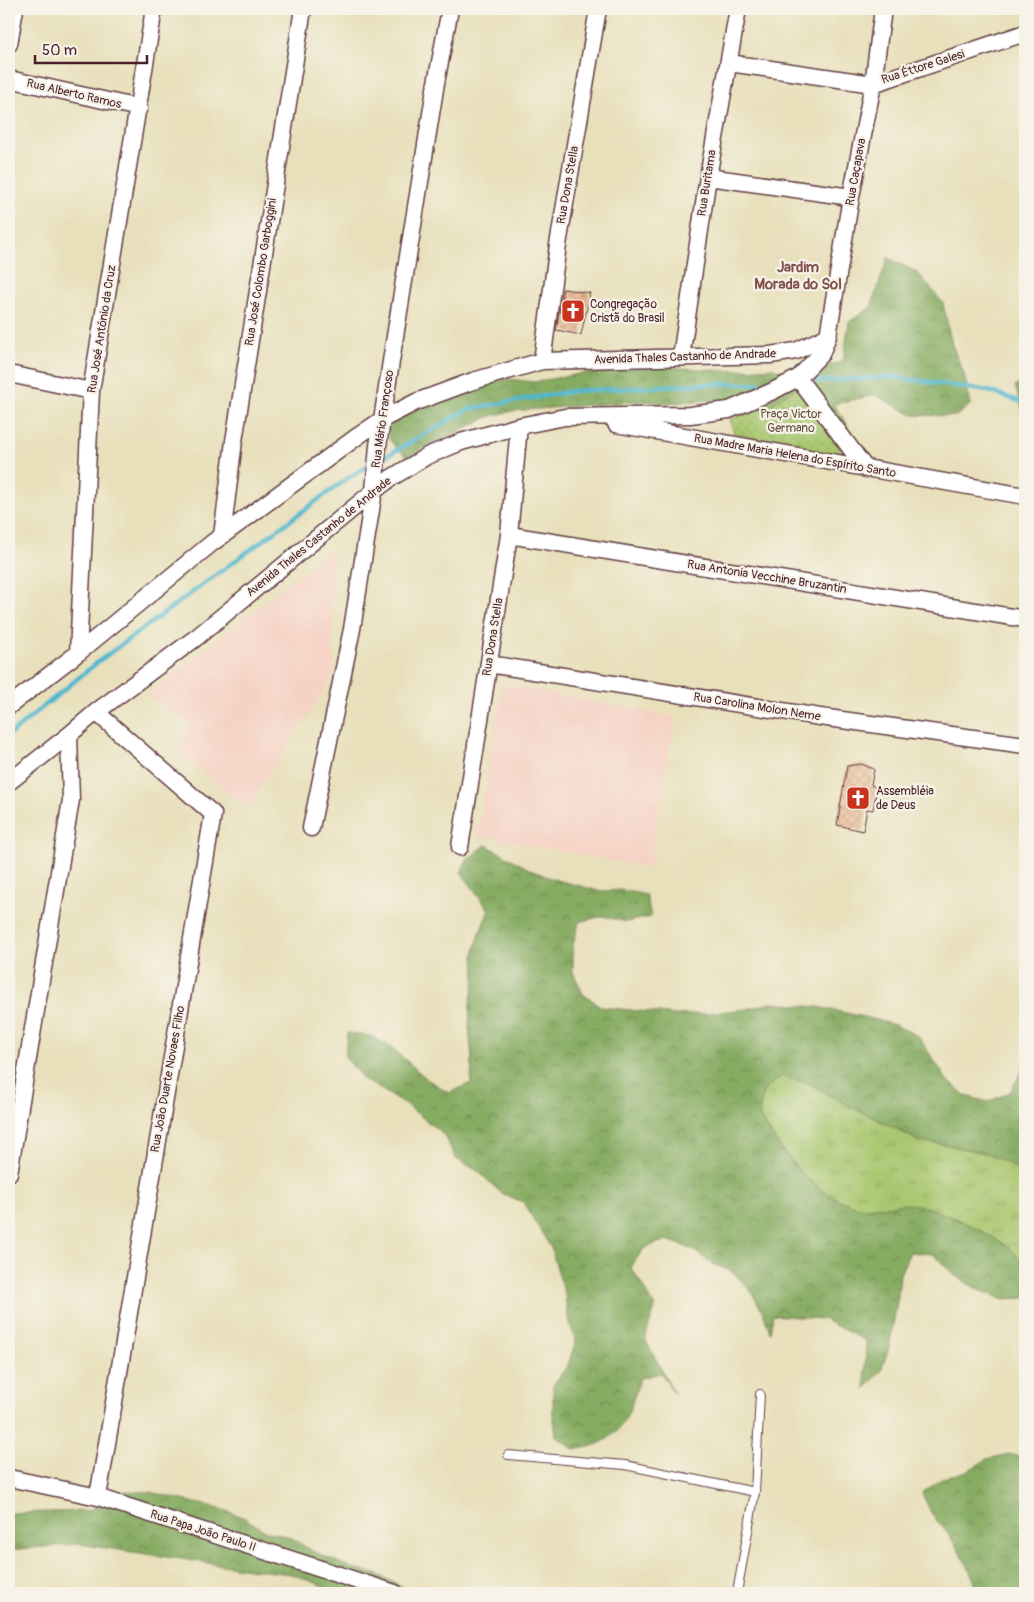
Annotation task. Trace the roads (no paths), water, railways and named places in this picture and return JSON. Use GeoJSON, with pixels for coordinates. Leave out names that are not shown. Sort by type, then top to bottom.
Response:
{"type":"FeatureCollection","features":[{"type":"Feature","properties":{"kind":"street"},"geometry":{"type":"LineString","coordinates":[[9,44],[15,9]]}},
{"type":"Feature","properties":{"kind":"street","name":"Rua José Antônio da Cruz"},"geometry":{"type":"LineString","coordinates":[[78,653],[91,391],[154,9]]}},
{"type":"Feature","properties":{"kind":"street","name":"Rua José Colombo Garboggini"},"geometry":{"type":"LineString","coordinates":[[222,536],[235,431],[303,9]]}},
{"type":"Feature","properties":{"kind":"street","name":"Rua Mário Françoso"},"geometry":{"type":"LineString","coordinates":[[311,828],[352,629],[434,92],[450,9]]}},
{"type":"Feature","properties":{"kind":"street","name":"Rua Dona Stella"},"geometry":{"type":"LineString","coordinates":[[542,362],[558,245],[598,9]]}},
{"type":"Feature","properties":{"kind":"street","name":"Rua Buritama"},"geometry":{"type":"LineString","coordinates":[[681,357],[708,177],[738,9]]}},
{"type":"Feature","properties":{"kind":"street","name":"Rua Caçapava"},"geometry":{"type":"LineString","coordinates":[[828,336],[851,197],[873,84],[883,9]]}},
{"type":"Feature","properties":{"kind":"street","name":"Rua Éttore Galesi"},"geometry":{"type":"LineString","coordinates":[[729,64],[873,84],[1025,33]]}},
{"type":"Feature","properties":{"kind":"street","name":"Rua Alberto Ramos"},"geometry":{"type":"LineString","coordinates":[[9,79],[139,108]]}},
{"type":"Feature","properties":{"kind":"street"},"geometry":{"type":"LineString","coordinates":[[708,177],[851,197]]}},
{"type":"Feature","properties":{"kind":"street","name":"Avenida Thales Castanho de Andrade"},"geometry":{"type":"LineString","coordinates":[[9,706],[78,653],[222,536],[383,419],[416,402],[473,381],[542,362],[770,356],[796,351],[828,336]]}},
{"type":"Feature","properties":{"kind":"street","name":"Avenida Thales Castanho de Andrade"},"geometry":{"type":"LineString","coordinates":[[9,782],[96,712],[197,637],[374,490],[427,456],[461,442],[520,426],[565,417],[690,415],[729,410],[765,395],[798,378],[821,354],[828,336]]}},
{"type":"Feature","properties":{"kind":"street"},"geometry":{"type":"LineString","coordinates":[[9,374],[91,391]]}},
{"type":"Feature","properties":{"kind":"street"},"geometry":{"type":"LineString","coordinates":[[798,378],[866,468]]}},
{"type":"Feature","properties":{"kind":"street","name":"Rua Madre Maria Helena do Espírito Santo"},"geometry":{"type":"LineString","coordinates":[[565,417],[627,426],[1025,496]]}},
{"type":"Feature","properties":{"kind":"street","name":"Rua Dona Stella"},"geometry":{"type":"LineString","coordinates":[[460,847],[509,534],[520,426]]}},
{"type":"Feature","properties":{"kind":"street","name":"Rua Antonia Vecchine Bruzantin"},"geometry":{"type":"LineString","coordinates":[[509,534],[1025,619]]}},
{"type":"Feature","properties":{"kind":"street","name":"Rua Carolina Molon Neme"},"geometry":{"type":"LineString","coordinates":[[489,664],[820,717],[1025,745]]}},
{"type":"Feature","properties":{"kind":"street","name":"Rua João Duarte Novaes Filho"},"geometry":{"type":"LineString","coordinates":[[96,712],[212,814],[98,1497]]}},
{"type":"Feature","properties":{"kind":"street"},"geometry":{"type":"LineString","coordinates":[[9,1173],[71,800],[69,735]]}},
{"type":"Feature","properties":{"kind":"street","name":"Rua Papa João Paulo II"},"geometry":{"type":"LineString","coordinates":[[9,1478],[98,1497],[395,1593]]}},
{"type":"Feature","properties":{"kind":"lane"},"geometry":{"type":"LineString","coordinates":[[737,1593],[755,1492],[760,1394]]}},
{"type":"Feature","properties":{"kind":"lane"},"geometry":{"type":"LineString","coordinates":[[508,1455],[625,1465],[755,1492]]}},
{"type":"Feature","properties":{"kind":"waterway"},"geometry":{"type":"LineString","coordinates":[[806,382],[894,377],[989,391],[1025,403]]}},
{"type":"Feature","properties":{"kind":"waterway"},"geometry":{"type":"LineString","coordinates":[[381,459],[469,409],[573,391],[704,384],[773,384]]}},
{"type":"Feature","properties":{"kind":"waterway"},"geometry":{"type":"LineString","coordinates":[[9,735],[99,661],[348,478],[372,464]]}},
{"type":"Feature","properties":{"kind":"place","name":"Congregação Cristã do Brasil"},"geometry":{"type":"Point","coordinates":[573,311]}},
{"type":"Feature","properties":{"kind":"place","name":"Assembléia de Deus"},"geometry":{"type":"Point","coordinates":[858,798]}},
{"type":"Feature","properties":{"kind":"district","name":"Jardim Morada do Sol"},"geometry":{"type":"Point","coordinates":[798,276]}},
{"type":"Feature","properties":{"kind":"park label","name":"Praça Victor Germano"},"geometry":{"type":"Point","coordinates":[791,421]}}]}
